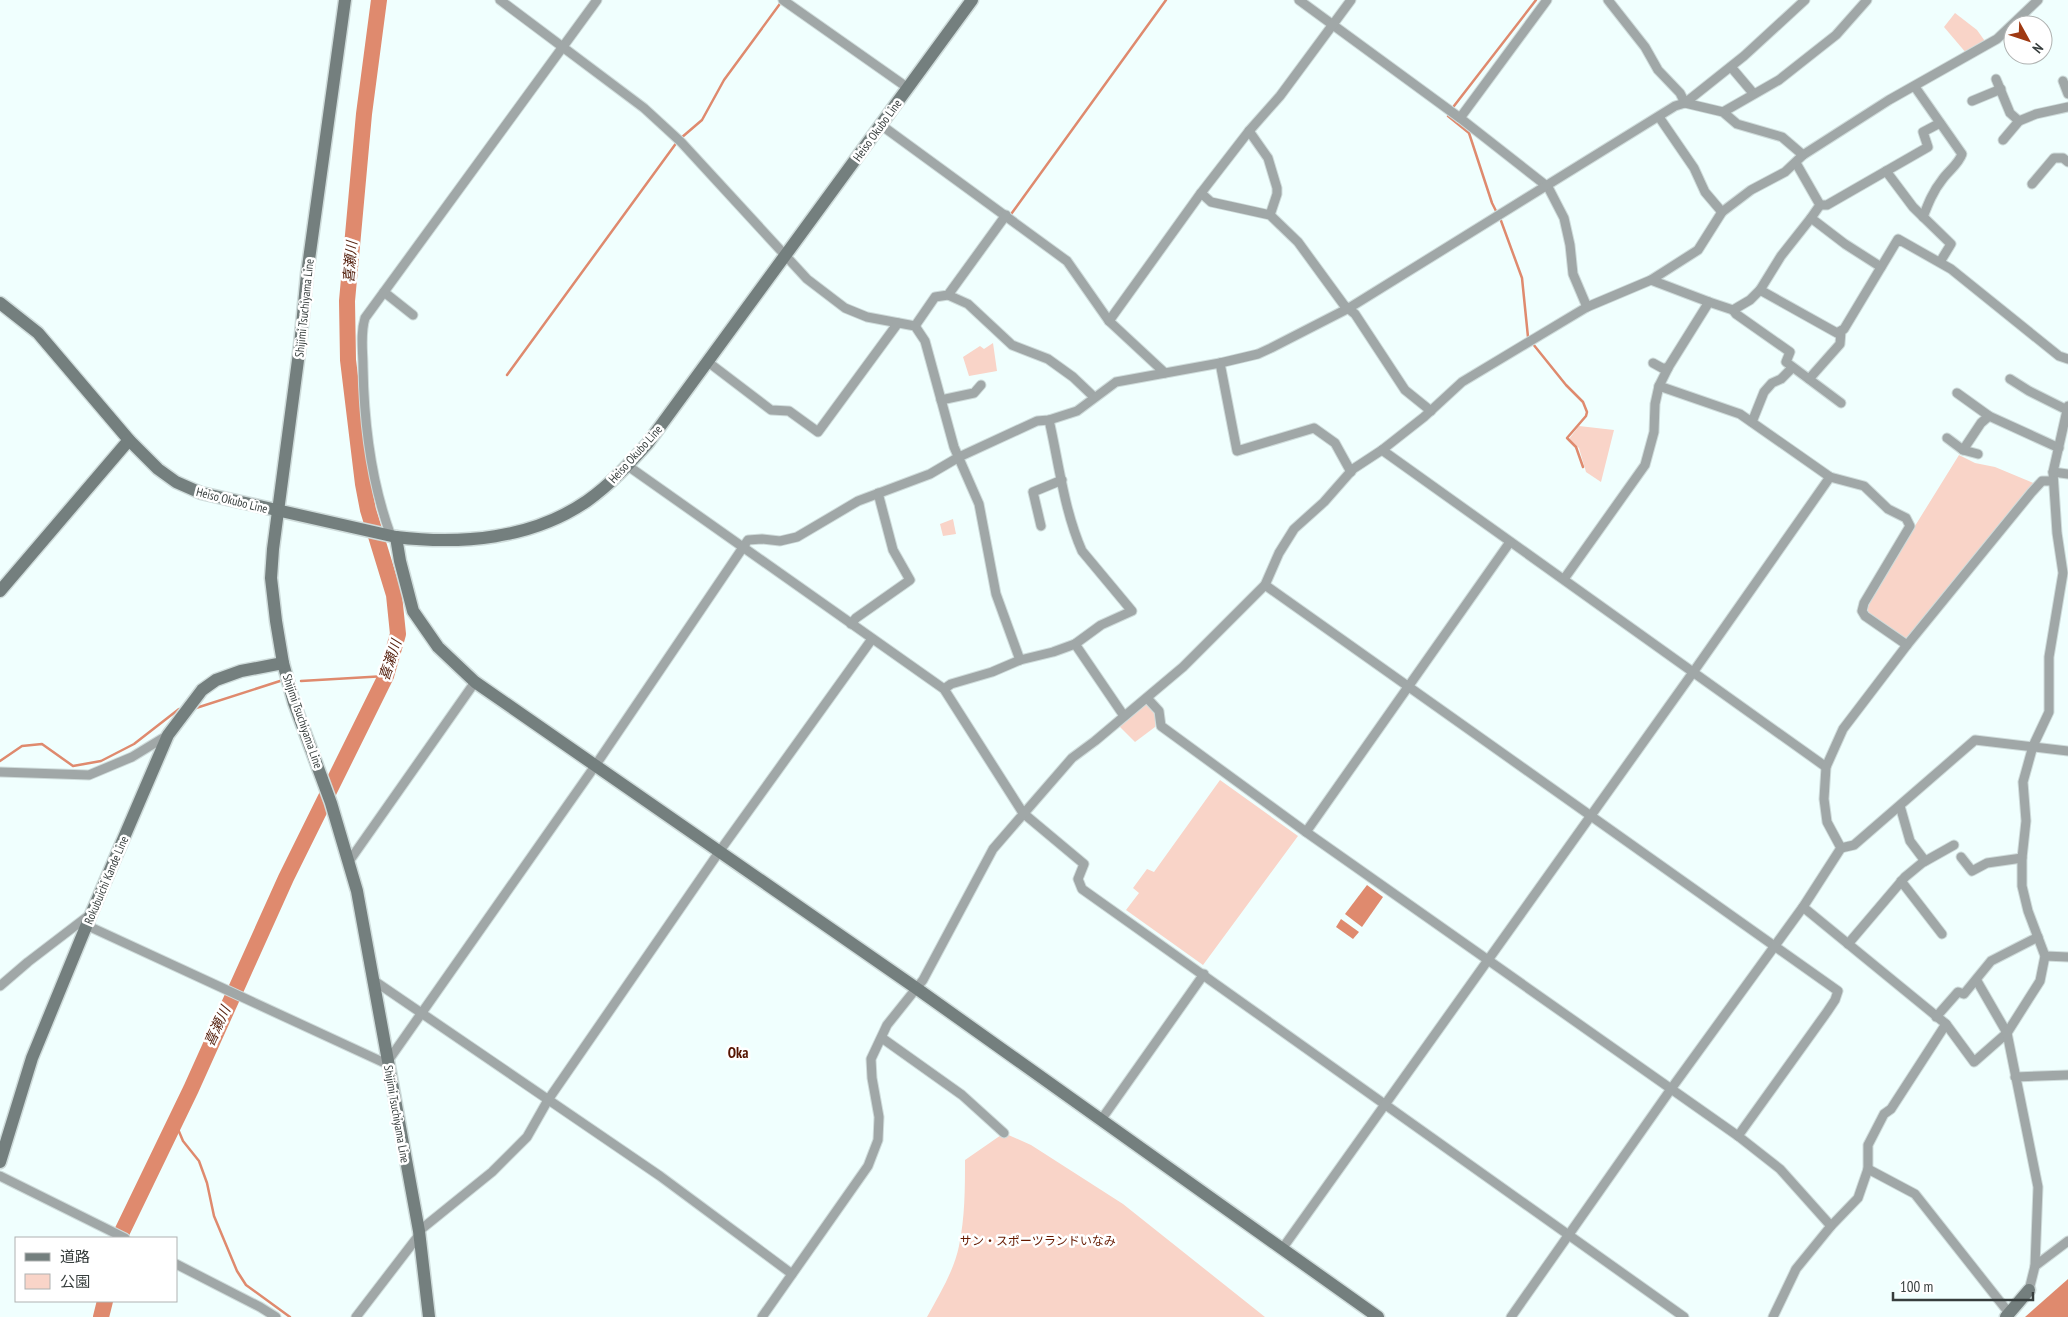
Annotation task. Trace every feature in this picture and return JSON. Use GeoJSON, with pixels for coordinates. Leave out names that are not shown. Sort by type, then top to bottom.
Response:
{"type":"FeatureCollection","features":[{"type":"Feature","properties":{"kind":"main road","name":"Shijimi Tsuchiyama Line"},"geometry":{"type":"LineString","coordinates":[[345,0],[307,274],[271,578],[283,663],[294,703],[324,782],[350,860],[357,891],[418,1233],[429,1317]]}},
{"type":"Feature","properties":{"kind":"main road","name":"Heiso Okubo Line"},"geometry":{"type":"LineString","coordinates":[[0,303],[38,333],[129,440],[158,469],[176,482],[200,493],[392,536],[429,541],[449,541],[507,535],[547,522],[586,502],[614,480],[648,443],[972,0]]}},
{"type":"Feature","properties":{"kind":"main road"},"geometry":{"type":"LineString","coordinates":[[0,591],[129,440]]}},
{"type":"Feature","properties":{"kind":"main road"},"geometry":{"type":"LineString","coordinates":[[392,536],[413,611],[438,647],[475,682],[916,988],[1378,1317]]}},
{"type":"Feature","properties":{"kind":"main road","name":"Rokubuichi Kande Line"},"geometry":{"type":"LineString","coordinates":[[0,1162],[32,1058],[86,925],[168,735],[202,690],[216,680],[240,671],[283,663]]}},
{"type":"Feature","properties":{"kind":"main road"},"geometry":{"type":"LineString","coordinates":[[2008,1315],[2029,1290]]}},
{"type":"Feature","properties":{"kind":"street"},"geometry":{"type":"LineString","coordinates":[[500,0],[644,108],[681,142],[807,279],[845,308],[867,317],[915,326],[924,341],[954,447],[979,504],[996,594],[1020,660]]}},
{"type":"Feature","properties":{"kind":"street"},"geometry":{"type":"LineString","coordinates":[[392,536],[381,509],[377,492],[365,416],[363,325],[368,313],[597,0]]}},
{"type":"Feature","properties":{"kind":"street"},"geometry":{"type":"LineString","coordinates":[[783,0],[908,88]]}},
{"type":"Feature","properties":{"kind":"street"},"geometry":{"type":"LineString","coordinates":[[1299,0],[1460,118],[1548,186],[1564,218],[1570,245],[1573,274],[1587,307]]}},
{"type":"Feature","properties":{"kind":"street"},"geometry":{"type":"LineString","coordinates":[[1109,321],[1201,193],[1249,131],[1280,96],[1352,0]]}},
{"type":"Feature","properties":{"kind":"street"},"geometry":{"type":"LineString","coordinates":[[1460,118],[1547,0]]}},
{"type":"Feature","properties":{"kind":"street"},"geometry":{"type":"LineString","coordinates":[[1608,0],[1645,47],[1658,70],[1680,93],[1685,103]]}},
{"type":"Feature","properties":{"kind":"street"},"geometry":{"type":"LineString","coordinates":[[86,925],[388,1063],[595,766],[744,549],[748,540],[780,540],[797,537],[858,501],[930,474],[959,457],[1037,421],[1049,420],[1077,410],[1116,382],[1258,354],[1349,308],[1675,106],[1685,103],[1731,67],[1804,0]]}},
{"type":"Feature","properties":{"kind":"street"},"geometry":{"type":"LineString","coordinates":[[1723,112],[1753,93],[1779,80],[1836,35],[1867,0]]}},
{"type":"Feature","properties":{"kind":"street"},"geometry":{"type":"LineString","coordinates":[[762,1317],[868,1166],[878,1140],[879,1117],[872,1078],[871,1059],[887,1025],[916,988],[947,938],[993,850],[1072,758],[1096,741],[1183,667],[1265,585],[1279,553],[1294,529],[1324,502],[1351,472],[1382,450],[1462,382],[1587,307],[1651,280],[1698,250],[1722,212],[1751,190],[1785,172],[1804,155],[1888,100],[1915,87],[1997,39],[2038,0]]}},
{"type":"Feature","properties":{"kind":"street"},"geometry":{"type":"LineString","coordinates":[[1731,67],[1753,93]]}},
{"type":"Feature","properties":{"kind":"street"},"geometry":{"type":"LineString","coordinates":[[1996,79],[2010,113],[2019,121]]}},
{"type":"Feature","properties":{"kind":"street"},"geometry":{"type":"LineString","coordinates":[[2063,80],[2068,94]]}},
{"type":"Feature","properties":{"kind":"street"},"geometry":{"type":"LineString","coordinates":[[1915,87],[1962,154],[1960,160],[1942,180],[1929,202],[1923,217]]}},
{"type":"Feature","properties":{"kind":"street"},"geometry":{"type":"LineString","coordinates":[[1972,101],[2000,89]]}},
{"type":"Feature","properties":{"kind":"street"},"geometry":{"type":"LineString","coordinates":[[1685,103],[1723,112],[1737,124],[1782,137],[1804,155]]}},
{"type":"Feature","properties":{"kind":"street"},"geometry":{"type":"LineString","coordinates":[[2003,140],[2019,121],[2036,114],[2068,107]]}},
{"type":"Feature","properties":{"kind":"street"},"geometry":{"type":"LineString","coordinates":[[1659,117],[1694,168],[1705,192],[1722,212]]}},
{"type":"Feature","properties":{"kind":"street"},"geometry":{"type":"LineString","coordinates":[[1733,310],[1750,300],[1760,290],[1781,256],[1820,206],[1827,205],[1928,147],[1923,132],[1940,123]]}},
{"type":"Feature","properties":{"kind":"street"},"geometry":{"type":"LineString","coordinates":[[881,124],[1067,261],[1109,321],[1165,373]]}},
{"type":"Feature","properties":{"kind":"street"},"geometry":{"type":"LineString","coordinates":[[1249,131],[1268,158],[1277,188],[1270,215]]}},
{"type":"Feature","properties":{"kind":"street"},"geometry":{"type":"LineString","coordinates":[[2032,184],[2042,179],[2054,158],[2063,158],[2068,162]]}},
{"type":"Feature","properties":{"kind":"street"},"geometry":{"type":"LineString","coordinates":[[1796,163],[1820,206]]}},
{"type":"Feature","properties":{"kind":"street"},"geometry":{"type":"LineString","coordinates":[[1886,171],[1913,207],[1951,244],[1940,262]]}},
{"type":"Feature","properties":{"kind":"street"},"geometry":{"type":"LineString","coordinates":[[1201,193],[1211,202],[1270,215],[1298,242],[1344,305],[1355,314],[1405,390],[1430,411]]}},
{"type":"Feature","properties":{"kind":"street"},"geometry":{"type":"LineString","coordinates":[[948,295],[1006,215]]}},
{"type":"Feature","properties":{"kind":"street"},"geometry":{"type":"LineString","coordinates":[[1810,218],[1845,244],[1881,267]]}},
{"type":"Feature","properties":{"kind":"street"},"geometry":{"type":"LineString","coordinates":[[1809,379],[1840,344],[1842,331],[1898,238],[1940,262],[1966,280],[2059,356],[2068,359]]}},
{"type":"Feature","properties":{"kind":"street"},"geometry":{"type":"LineString","coordinates":[[1651,280],[1733,310],[1790,352],[1786,362],[1792,368],[1841,403]]}},
{"type":"Feature","properties":{"kind":"street"},"geometry":{"type":"LineString","coordinates":[[1760,290],[1837,332],[1842,331]]}},
{"type":"Feature","properties":{"kind":"street"},"geometry":{"type":"LineString","coordinates":[[384,292],[413,314]]}},
{"type":"Feature","properties":{"kind":"street"},"geometry":{"type":"LineString","coordinates":[[915,326],[935,297],[948,295],[968,304],[1012,345],[1048,358],[1073,377],[1094,397]]}},
{"type":"Feature","properties":{"kind":"street"},"geometry":{"type":"LineString","coordinates":[[1564,579],[1644,465],[1654,432],[1655,404],[1659,386],[1709,302]]}},
{"type":"Feature","properties":{"kind":"street"},"geometry":{"type":"LineString","coordinates":[[708,362],[771,410],[789,411],[818,432],[898,323]]}},
{"type":"Feature","properties":{"kind":"street"},"geometry":{"type":"LineString","coordinates":[[1220,363],[1237,451],[1314,428],[1335,443],[1351,472]]}},
{"type":"Feature","properties":{"kind":"street"},"geometry":{"type":"LineString","coordinates":[[1654,363],[1662,368],[1668,368]]}},
{"type":"Feature","properties":{"kind":"street"},"geometry":{"type":"LineString","coordinates":[[1752,422],[1764,392],[1772,383],[1781,379],[1792,368]]}},
{"type":"Feature","properties":{"kind":"street"},"geometry":{"type":"LineString","coordinates":[[1803,907],[1946,1024],[1974,1062],[2007,1033],[2040,981],[2045,956],[2028,911],[2022,886],[2022,858],[2026,821],[2023,782],[2033,746],[2049,712],[2049,657],[2063,573],[2057,533],[2053,477],[2067,408],[2029,391],[2010,379]]}},
{"type":"Feature","properties":{"kind":"street"},"geometry":{"type":"LineString","coordinates":[[941,400],[974,393],[982,385]]}},
{"type":"Feature","properties":{"kind":"street"},"geometry":{"type":"LineString","coordinates":[[1659,386],[1740,414],[1830,477],[1864,486],[1888,509],[1906,518],[1910,526],[1864,603],[1862,611],[1865,616],[1907,645]]}},
{"type":"Feature","properties":{"kind":"street"},"geometry":{"type":"LineString","coordinates":[[1957,393],[1989,416],[2059,448]]}},
{"type":"Feature","properties":{"kind":"street"},"geometry":{"type":"LineString","coordinates":[[1963,450],[1981,423],[1989,416]]}},
{"type":"Feature","properties":{"kind":"street"},"geometry":{"type":"LineString","coordinates":[[944,688],[951,684],[992,672],[1020,660],[1053,652],[1075,644],[1101,625],[1132,611],[1082,551],[1067,507],[1049,420]]}},
{"type":"Feature","properties":{"kind":"street"},"geometry":{"type":"LineString","coordinates":[[1947,438],[1963,450],[1978,454]]}},
{"type":"Feature","properties":{"kind":"street"},"geometry":{"type":"LineString","coordinates":[[1382,450],[1826,766]]}},
{"type":"Feature","properties":{"kind":"street"},"geometry":{"type":"LineString","coordinates":[[628,466],[944,688],[1024,813],[1084,864],[1078,879],[1082,889],[1570,1234],[1684,1317]]}},
{"type":"Feature","properties":{"kind":"street"},"geometry":{"type":"LineString","coordinates":[[1841,848],[1827,822],[1824,810],[1826,766],[1843,729],[1907,645],[2042,481],[2068,474]]}},
{"type":"Feature","properties":{"kind":"street"},"geometry":{"type":"LineString","coordinates":[[1282,1249],[1830,477]]}},
{"type":"Feature","properties":{"kind":"street"},"geometry":{"type":"LineString","coordinates":[[1041,526],[1033,492],[1062,480]]}},
{"type":"Feature","properties":{"kind":"street"},"geometry":{"type":"LineString","coordinates":[[851,624],[856,618],[910,580],[893,550],[878,493]]}},
{"type":"Feature","properties":{"kind":"street"},"geometry":{"type":"LineString","coordinates":[[1306,832],[1510,542]]}},
{"type":"Feature","properties":{"kind":"street"},"geometry":{"type":"LineString","coordinates":[[1265,585],[1838,991],[1835,1000],[1827,1012],[1738,1136]]}},
{"type":"Feature","properties":{"kind":"street"},"geometry":{"type":"LineString","coordinates":[[356,1317],[418,1233],[499,1165],[526,1137],[548,1100],[719,852],[872,639]]}},
{"type":"Feature","properties":{"kind":"street"},"geometry":{"type":"LineString","coordinates":[[1075,644],[1124,716]]}},
{"type":"Feature","properties":{"kind":"street"},"geometry":{"type":"LineString","coordinates":[[350,860],[475,682]]}},
{"type":"Feature","properties":{"kind":"street"},"geometry":{"type":"LineString","coordinates":[[1147,698],[1159,711],[1160,726],[1306,832],[1738,1136],[1780,1169],[1831,1226]]}},
{"type":"Feature","properties":{"kind":"street"},"geometry":{"type":"LineString","coordinates":[[0,772],[90,775],[132,758],[168,735]]}},
{"type":"Feature","properties":{"kind":"street"},"geometry":{"type":"LineString","coordinates":[[1511,1317],[1671,1089],[1803,907],[1841,848],[1854,844],[1975,740],[2068,751]]}},
{"type":"Feature","properties":{"kind":"street"},"geometry":{"type":"LineString","coordinates":[[1900,806],[1910,841],[1925,861]]}},
{"type":"Feature","properties":{"kind":"street"},"geometry":{"type":"LineString","coordinates":[[1848,944],[1901,881],[1925,861],[1954,845]]}},
{"type":"Feature","properties":{"kind":"street"},"geometry":{"type":"LineString","coordinates":[[1961,857],[1972,872],[1987,863],[2022,858]]}},
{"type":"Feature","properties":{"kind":"street"},"geometry":{"type":"LineString","coordinates":[[1901,881],[1942,934]]}},
{"type":"Feature","properties":{"kind":"street"},"geometry":{"type":"LineString","coordinates":[[0,986],[92,912]]}},
{"type":"Feature","properties":{"kind":"street"},"geometry":{"type":"LineString","coordinates":[[1936,1017],[1958,992],[1964,994],[1977,981],[1991,961],[2038,937]]}},
{"type":"Feature","properties":{"kind":"street"},"geometry":{"type":"LineString","coordinates":[[2045,956],[2068,958]]}},
{"type":"Feature","properties":{"kind":"street"},"geometry":{"type":"LineString","coordinates":[[1101,1120],[1204,974]]}},
{"type":"Feature","properties":{"kind":"street"},"geometry":{"type":"LineString","coordinates":[[373,980],[660,1176],[792,1274]]}},
{"type":"Feature","properties":{"kind":"street"},"geometry":{"type":"LineString","coordinates":[[1977,981],[2007,1033],[2038,1187],[2035,1266],[2029,1290]]}},
{"type":"Feature","properties":{"kind":"street"},"geometry":{"type":"LineString","coordinates":[[1773,1317],[1796,1269],[1831,1226],[1858,1198],[1868,1169],[1868,1145],[1884,1114],[1891,1109],[1946,1024]]}},
{"type":"Feature","properties":{"kind":"street"},"geometry":{"type":"LineString","coordinates":[[882,1038],[962,1095],[1004,1133]]}},
{"type":"Feature","properties":{"kind":"street"},"geometry":{"type":"LineString","coordinates":[[2015,1077],[2068,1075]]}},
{"type":"Feature","properties":{"kind":"street"},"geometry":{"type":"LineString","coordinates":[[1868,1169],[1915,1194],[2008,1315]]}},
{"type":"Feature","properties":{"kind":"street"},"geometry":{"type":"LineString","coordinates":[[0,1176],[123,1237]]}},
{"type":"Feature","properties":{"kind":"street"},"geometry":{"type":"LineString","coordinates":[[2035,1266],[2068,1241]]}},
{"type":"Feature","properties":{"kind":"street"},"geometry":{"type":"LineString","coordinates":[[178,1265],[276,1317]]}},
{"type":"Feature","properties":{"kind":"green space"},"geometry":{"type":"Polygon","coordinates":[[[1955,13],[1977,30],[1987,44],[1967,54],[1944,27],[1955,13]]]}},
{"type":"Feature","properties":{"kind":"green space"},"geometry":{"type":"Polygon","coordinates":[[[993,343],[997,371],[969,376],[963,357],[980,346],[984,349],[993,343]]]}},
{"type":"Feature","properties":{"kind":"green space"},"geometry":{"type":"Polygon","coordinates":[[[1579,426],[1614,430],[1601,482],[1586,472],[1579,448],[1569,439],[1579,426]]]}},
{"type":"Feature","properties":{"kind":"green space"},"geometry":{"type":"Polygon","coordinates":[[[1959,455],[1975,463],[1995,467],[2036,484],[1907,642],[1865,612],[1869,600],[1959,455]]]}},
{"type":"Feature","properties":{"kind":"green space"},"geometry":{"type":"Polygon","coordinates":[[[953,519],[956,534],[943,536],[940,524],[953,519]]]}},
{"type":"Feature","properties":{"kind":"green space"},"geometry":{"type":"Polygon","coordinates":[[[1145,703],[1154,713],[1155,727],[1135,742],[1119,726],[1145,703]]]}},
{"type":"Feature","properties":{"kind":"green space"},"geometry":{"type":"Polygon","coordinates":[[[1220,780],[1298,836],[1203,965],[1126,910],[1139,893],[1133,888],[1147,869],[1154,872],[1220,780]]]}},
{"type":"Feature","properties":{"kind":"green space","name":"サン・スポーツランドいなみ"},"geometry":{"type":"Polygon","coordinates":[[[1004,1133],[1031,1145],[1123,1204],[1265,1317],[927,1317],[950,1274],[957,1255],[964,1214],[965,1160],[1004,1133]]]}},
{"type":"Feature","properties":{"kind":"shaded area"},"geometry":{"type":"Polygon","coordinates":[[[1367,885],[1383,897],[1362,927],[1345,914],[1367,885]]]}},
{"type":"Feature","properties":{"kind":"shaded area"},"geometry":{"type":"Polygon","coordinates":[[[1341,919],[1359,932],[1353,939],[1336,927],[1341,919]]]}},
{"type":"Feature","properties":{"kind":"shaded area"},"geometry":{"type":"Polygon","coordinates":[[[2068,1279],[2068,1317],[2025,1317],[2068,1279]]]}},
{"type":"Feature","properties":{"kind":"waterway","name":"喜瀬川"},"geometry":{"type":"LineString","coordinates":[[119,1237],[191,1089],[286,878],[386,676],[398,634],[394,595],[368,510],[363,484],[348,360],[347,301],[364,114],[379,0]]}},
{"type":"Feature","properties":{"kind":"waterway"},"geometry":{"type":"LineString","coordinates":[[1009,217],[1166,0]]}},
{"type":"Feature","properties":{"kind":"waterway"},"geometry":{"type":"LineString","coordinates":[[1454,106],[1536,0]]}},
{"type":"Feature","properties":{"kind":"waterway"},"geometry":{"type":"LineString","coordinates":[[681,138],[702,120],[724,80],[782,1]]}},
{"type":"Feature","properties":{"kind":"waterway"},"geometry":{"type":"LineString","coordinates":[[1448,116],[1469,133],[1497,213]]}},
{"type":"Feature","properties":{"kind":"waterway"},"geometry":{"type":"LineString","coordinates":[[507,375],[677,142]]}},
{"type":"Feature","properties":{"kind":"waterway"},"geometry":{"type":"LineString","coordinates":[[1500,218],[1522,278],[1528,337]]}},
{"type":"Feature","properties":{"kind":"waterway"},"geometry":{"type":"LineString","coordinates":[[1533,344],[1566,385],[1583,402],[1587,412],[1586,416],[1567,438],[1576,447],[1583,467]]}},
{"type":"Feature","properties":{"kind":"waterway"},"geometry":{"type":"LineString","coordinates":[[301,681],[386,676]]}},
{"type":"Feature","properties":{"kind":"waterway"},"geometry":{"type":"LineString","coordinates":[[193,709],[280,681]]}},
{"type":"Feature","properties":{"kind":"waterway"},"geometry":{"type":"LineString","coordinates":[[0,761],[22,746],[42,744],[73,766],[101,761],[134,744],[179,709]]}},
{"type":"Feature","properties":{"kind":"waterway"},"geometry":{"type":"LineString","coordinates":[[175,1122],[183,1141],[199,1161],[207,1183],[214,1216],[237,1271],[246,1285],[290,1317]]}},
{"type":"Feature","properties":{"kind":"waterway","name":"喜瀬川"},"geometry":{"type":"LineString","coordinates":[[101,1317],[105,1302]]}},
{"type":"Feature","properties":{"kind":"district","name":"Oka"},"geometry":{"type":"Point","coordinates":[738,1052]}}]}
